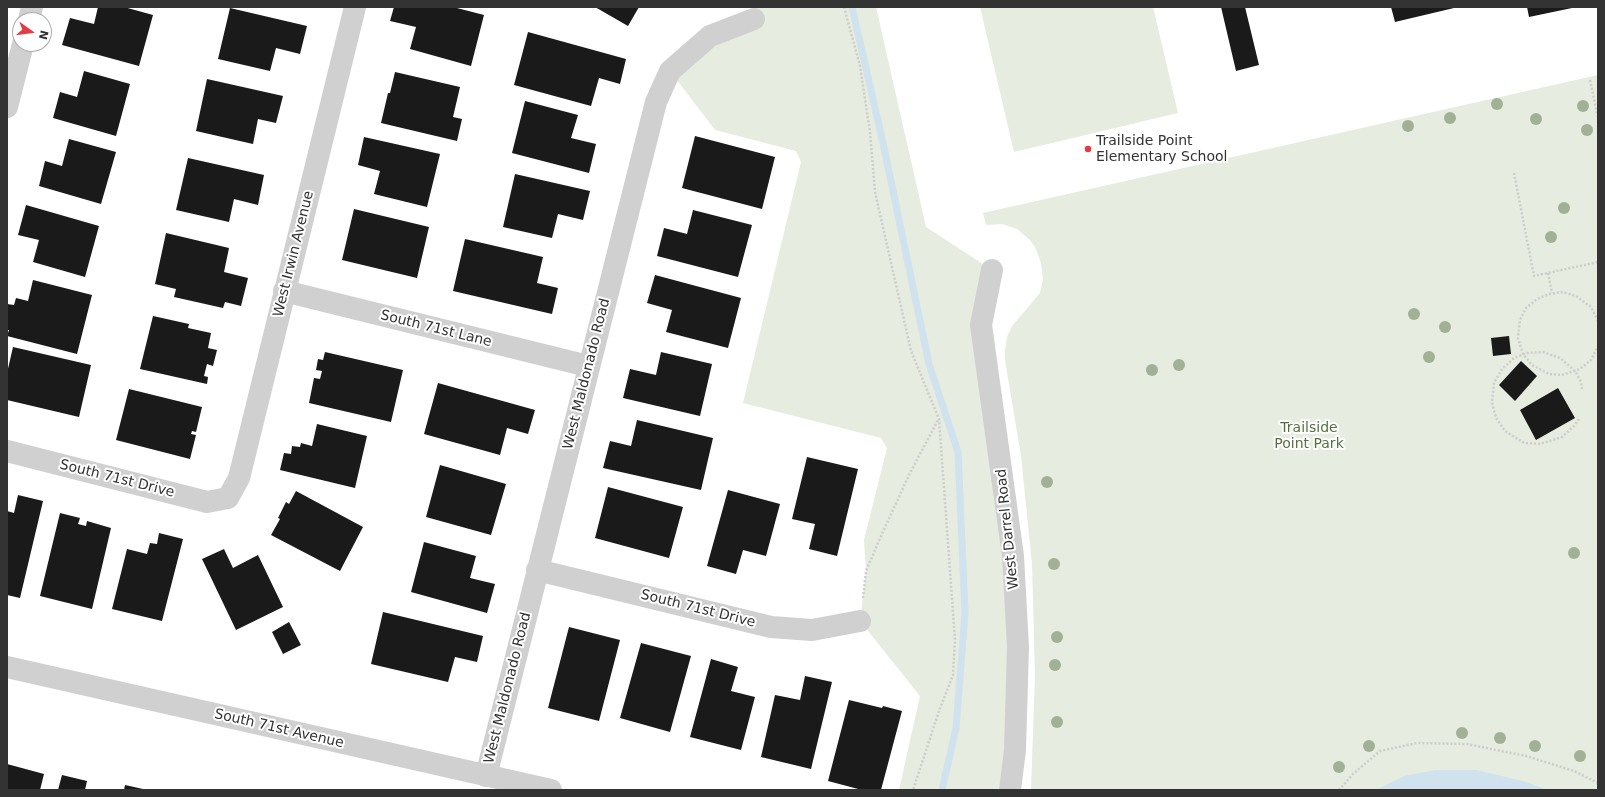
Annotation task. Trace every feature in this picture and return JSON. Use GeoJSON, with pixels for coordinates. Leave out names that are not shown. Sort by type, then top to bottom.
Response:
{"type":"FeatureCollection","features":[{"type":"Feature","properties":{"kind":"street","name":"West Irwin Avenue"},"geometry":{"type":"LineString","coordinates":[[228,498],[239,478],[355,7]]}},
{"type":"Feature","properties":{"kind":"street","name":"West Maldonado Road"},"geometry":{"type":"LineString","coordinates":[[486,776],[588,366],[658,96],[670,72],[710,36],[754,19]]}},
{"type":"Feature","properties":{"kind":"street"},"geometry":{"type":"LineString","coordinates":[[7,107],[21,52]]}},
{"type":"Feature","properties":{"kind":"street","name":"West Darrel Road"},"geometry":{"type":"LineString","coordinates":[[992,270],[981,324],[1013,556],[1018,647],[1015,750],[1010,790]]}},
{"type":"Feature","properties":{"kind":"street","name":"South 71st Lane"},"geometry":{"type":"LineString","coordinates":[[284,291],[588,366]]}},
{"type":"Feature","properties":{"kind":"street","name":"South 71st Drive"},"geometry":{"type":"LineString","coordinates":[[7,451],[207,502],[228,498]]}},
{"type":"Feature","properties":{"kind":"street","name":"South 71st Drive"},"geometry":{"type":"LineString","coordinates":[[537,570],[771,627],[812,630],[860,621]]}},
{"type":"Feature","properties":{"kind":"street","name":"South 71st Avenue"},"geometry":{"type":"LineString","coordinates":[[7,667],[551,790]]}},
{"type":"Feature","properties":{"kind":"path"},"geometry":{"type":"LineString","coordinates":[[844,7],[860,66],[870,132],[875,192],[911,351],[939,419],[955,640],[953,675],[939,711],[913,790]]}},
{"type":"Feature","properties":{"kind":"path"},"geometry":{"type":"LineString","coordinates":[[1590,80],[1598,118]]}},
{"type":"Feature","properties":{"kind":"path"},"geometry":{"type":"LineString","coordinates":[[1514,173],[1534,276],[1598,262]]}},
{"type":"Feature","properties":{"kind":"path"},"geometry":{"type":"LineString","coordinates":[[1548,273],[1552,293]]}},
{"type":"Feature","properties":{"kind":"path"},"geometry":{"type":"LineString","coordinates":[[1598,321],[1591,307],[1579,298],[1563,292],[1552,293],[1537,299],[1526,308],[1520,320],[1518,338],[1523,354],[1532,366],[1549,374],[1562,375],[1580,370],[1591,360],[1598,346]]}},
{"type":"Feature","properties":{"kind":"path"},"geometry":{"type":"LineString","coordinates":[[1579,419],[1562,437],[1540,444],[1524,442],[1505,432],[1496,418],[1492,403],[1494,383],[1502,368],[1523,354],[1543,352],[1560,358],[1576,372],[1581,382],[1582,389]]}},
{"type":"Feature","properties":{"kind":"path"},"geometry":{"type":"LineString","coordinates":[[860,621],[866,571],[908,474],[939,419]]}},
{"type":"Feature","properties":{"kind":"path"},"geometry":{"type":"LineString","coordinates":[[1339,790],[1353,774],[1380,751],[1416,742],[1467,744],[1526,756],[1574,771],[1598,783]]}},
{"type":"Feature","properties":{"kind":"green space"},"geometry":{"type":"Polygon","coordinates":[[[752,7],[876,7],[926,227],[992,270],[981,325],[1013,556],[1010,790],[899,790],[920,696],[860,621],[866,571],[864,540],[887,448],[881,438],[743,403],[801,162],[796,151],[715,130],[670,71],[754,19],[752,7]]]}},
{"type":"Feature","properties":{"kind":"green space"},"geometry":{"type":"Polygon","coordinates":[[[980,7],[1153,7],[1178,113],[1014,152],[980,7]]]}},
{"type":"Feature","properties":{"kind":"green space","name":"Trailside Point Park"},"geometry":{"type":"Polygon","coordinates":[[[1598,75],[1598,790],[1031,790],[1035,675],[1032,564],[1021,456],[1005,360],[1005,350],[1007,337],[1012,326],[1040,293],[1043,279],[1041,263],[1036,249],[1030,240],[1017,229],[1002,224],[986,225],[983,213],[1598,75]]]}},
{"type":"Feature","properties":{"kind":"water"},"geometry":{"type":"Polygon","coordinates":[[[1436,770],[1476,770],[1523,781],[1548,790],[1376,790],[1404,776],[1436,770]]]}},
{"type":"Feature","properties":{"kind":"building"},"geometry":{"type":"Polygon","coordinates":[[[98,7],[124,7],[153,15],[139,66],[62,45],[70,18],[94,24],[98,7]]]}},
{"type":"Feature","properties":{"kind":"building"},"geometry":{"type":"Polygon","coordinates":[[[394,7],[453,7],[484,15],[471,66],[410,49],[416,27],[390,21],[394,7]]]}},
{"type":"Feature","properties":{"kind":"building"},"geometry":{"type":"Polygon","coordinates":[[[595,7],[639,7],[628,26],[595,7]]]}},
{"type":"Feature","properties":{"kind":"building"},"geometry":{"type":"Polygon","coordinates":[[[1221,7],[1245,7],[1259,65],[1236,71],[1221,7]]]}},
{"type":"Feature","properties":{"kind":"building"},"geometry":{"type":"Polygon","coordinates":[[[1391,7],[1454,7],[1454,8],[1395,22],[1391,7]]]}},
{"type":"Feature","properties":{"kind":"building"},"geometry":{"type":"Polygon","coordinates":[[[1527,7],[1572,7],[1572,8],[1529,17],[1527,7]]]}},
{"type":"Feature","properties":{"kind":"building"},"geometry":{"type":"Polygon","coordinates":[[[230,8],[307,26],[300,54],[276,48],[270,71],[218,59],[230,8]]]}},
{"type":"Feature","properties":{"kind":"building"},"geometry":{"type":"Polygon","coordinates":[[[528,32],[626,59],[620,84],[599,78],[591,106],[514,85],[528,32]]]}},
{"type":"Feature","properties":{"kind":"building"},"geometry":{"type":"Polygon","coordinates":[[[84,71],[130,84],[116,136],[53,118],[60,92],[77,97],[84,71]]]}},
{"type":"Feature","properties":{"kind":"building"},"geometry":{"type":"Polygon","coordinates":[[[395,72],[460,87],[453,117],[462,119],[457,141],[381,123],[395,72]]]}},
{"type":"Feature","properties":{"kind":"building"},"geometry":{"type":"Polygon","coordinates":[[[207,79],[283,96],[276,123],[258,119],[253,144],[196,131],[207,79]]]}},
{"type":"Feature","properties":{"kind":"building"},"geometry":{"type":"Polygon","coordinates":[[[525,101],[578,115],[571,138],[596,144],[589,173],[512,153],[525,101]]]}},
{"type":"Feature","properties":{"kind":"building"},"geometry":{"type":"Polygon","coordinates":[[[695,136],[775,157],[762,209],[682,188],[695,136]]]}},
{"type":"Feature","properties":{"kind":"building"},"geometry":{"type":"Polygon","coordinates":[[[364,137],[440,154],[427,207],[374,194],[380,171],[358,165],[364,137]]]}},
{"type":"Feature","properties":{"kind":"building"},"geometry":{"type":"Polygon","coordinates":[[[69,139],[116,152],[101,204],[39,186],[45,161],[62,166],[69,139]]]}},
{"type":"Feature","properties":{"kind":"building"},"geometry":{"type":"Polygon","coordinates":[[[188,158],[264,175],[258,205],[234,199],[229,222],[176,210],[188,158]]]}},
{"type":"Feature","properties":{"kind":"building"},"geometry":{"type":"Polygon","coordinates":[[[515,174],[590,191],[583,220],[558,214],[552,238],[503,227],[515,174]]]}},
{"type":"Feature","properties":{"kind":"building"},"geometry":{"type":"Polygon","coordinates":[[[26,205],[99,226],[85,277],[33,262],[39,240],[18,235],[26,205]]]}},
{"type":"Feature","properties":{"kind":"building"},"geometry":{"type":"Polygon","coordinates":[[[354,209],[429,227],[417,278],[342,260],[354,209]]]}},
{"type":"Feature","properties":{"kind":"building"},"geometry":{"type":"Polygon","coordinates":[[[693,210],[752,225],[738,277],[657,256],[664,228],[687,234],[693,210]]]}},
{"type":"Feature","properties":{"kind":"building"},"geometry":{"type":"Polygon","coordinates":[[[166,233],[229,248],[224,272],[248,278],[241,306],[225,302],[223,308],[174,297],[176,289],[155,284],[166,233]]]}},
{"type":"Feature","properties":{"kind":"building"},"geometry":{"type":"Polygon","coordinates":[[[465,239],[543,257],[537,283],[558,288],[552,314],[453,291],[465,239]]]}},
{"type":"Feature","properties":{"kind":"building"},"geometry":{"type":"Polygon","coordinates":[[[655,275],[741,298],[728,348],[666,332],[672,310],[647,303],[655,275]]]}},
{"type":"Feature","properties":{"kind":"building"},"geometry":{"type":"Polygon","coordinates":[[[33,280],[92,295],[77,354],[7,336],[9,330],[7,330],[7,304],[14,305],[16,298],[28,301],[33,280]]]}},
{"type":"Feature","properties":{"kind":"building"},"geometry":{"type":"Polygon","coordinates":[[[153,316],[189,324],[188,328],[211,333],[208,348],[217,350],[213,366],[207,364],[204,376],[208,377],[207,384],[140,369],[153,316]]]}},
{"type":"Feature","properties":{"kind":"building"},"geometry":{"type":"Polygon","coordinates":[[[1509,336],[1511,354],[1493,356],[1491,338],[1509,336]]]}},
{"type":"Feature","properties":{"kind":"building"},"geometry":{"type":"Polygon","coordinates":[[[13,347],[91,365],[79,417],[7,400],[7,373],[13,347]]]}},
{"type":"Feature","properties":{"kind":"building"},"geometry":{"type":"Polygon","coordinates":[[[325,352],[403,370],[391,422],[309,403],[314,378],[320,379],[322,371],[316,370],[318,359],[323,360],[325,352]]]}},
{"type":"Feature","properties":{"kind":"building"},"geometry":{"type":"Polygon","coordinates":[[[661,352],[712,364],[700,416],[623,398],[630,369],[656,375],[661,352]]]}},
{"type":"Feature","properties":{"kind":"building"},"geometry":{"type":"Polygon","coordinates":[[[1521,361],[1537,376],[1515,401],[1499,385],[1521,361]]]}},
{"type":"Feature","properties":{"kind":"building"},"geometry":{"type":"Polygon","coordinates":[[[438,383],[535,410],[528,434],[507,428],[500,455],[424,434],[438,383]]]}},
{"type":"Feature","properties":{"kind":"building"},"geometry":{"type":"Polygon","coordinates":[[[1558,388],[1575,418],[1536,440],[1520,410],[1558,388]]]}},
{"type":"Feature","properties":{"kind":"building"},"geometry":{"type":"Polygon","coordinates":[[[129,389],[202,407],[196,432],[192,431],[191,434],[196,435],[190,459],[116,440],[129,389]]]}},
{"type":"Feature","properties":{"kind":"building"},"geometry":{"type":"Polygon","coordinates":[[[637,420],[713,438],[701,490],[603,468],[610,441],[631,446],[637,420]]]}},
{"type":"Feature","properties":{"kind":"building"},"geometry":{"type":"Polygon","coordinates":[[[317,424],[367,436],[355,488],[280,470],[284,453],[291,454],[292,446],[300,447],[301,443],[312,446],[317,424]]]}},
{"type":"Feature","properties":{"kind":"building"},"geometry":{"type":"Polygon","coordinates":[[[807,457],[858,469],[837,556],[809,549],[815,524],[792,519],[807,457]]]}},
{"type":"Feature","properties":{"kind":"building"},"geometry":{"type":"Polygon","coordinates":[[[440,465],[506,484],[491,535],[426,517],[440,465]]]}},
{"type":"Feature","properties":{"kind":"building"},"geometry":{"type":"Polygon","coordinates":[[[608,487],[683,507],[669,558],[595,538],[608,487]]]}},
{"type":"Feature","properties":{"kind":"building"},"geometry":{"type":"Polygon","coordinates":[[[728,490],[780,504],[766,556],[743,550],[736,574],[707,566],[728,490]]]}},
{"type":"Feature","properties":{"kind":"building"},"geometry":{"type":"Polygon","coordinates":[[[296,491],[363,527],[340,571],[271,535],[280,519],[278,518],[286,502],[289,504],[296,491]]]}},
{"type":"Feature","properties":{"kind":"building"},"geometry":{"type":"Polygon","coordinates":[[[18,495],[43,501],[20,598],[7,595],[7,511],[14,513],[18,495]]]}},
{"type":"Feature","properties":{"kind":"building"},"geometry":{"type":"Polygon","coordinates":[[[60,513],[80,518],[78,524],[86,526],[87,521],[111,528],[92,609],[40,596],[60,513]]]}},
{"type":"Feature","properties":{"kind":"building"},"geometry":{"type":"Polygon","coordinates":[[[159,533],[183,539],[162,621],[112,609],[127,549],[147,554],[150,543],[157,544],[159,533]]]}},
{"type":"Feature","properties":{"kind":"building"},"geometry":{"type":"Polygon","coordinates":[[[424,542],[476,556],[470,578],[495,584],[487,613],[411,592],[424,542]]]}},
{"type":"Feature","properties":{"kind":"building"},"geometry":{"type":"Polygon","coordinates":[[[224,549],[233,568],[258,555],[283,607],[236,630],[202,559],[224,549]]]}},
{"type":"Feature","properties":{"kind":"building"},"geometry":{"type":"Polygon","coordinates":[[[383,612],[483,636],[477,662],[455,657],[448,682],[371,664],[383,612]]]}},
{"type":"Feature","properties":{"kind":"building"},"geometry":{"type":"Polygon","coordinates":[[[289,622],[301,645],[283,654],[272,632],[289,622]]]}},
{"type":"Feature","properties":{"kind":"building"},"geometry":{"type":"Polygon","coordinates":[[[569,627],[620,640],[599,721],[548,708],[569,627]]]}},
{"type":"Feature","properties":{"kind":"building"},"geometry":{"type":"Polygon","coordinates":[[[641,643],[691,656],[670,732],[620,718],[641,643]]]}},
{"type":"Feature","properties":{"kind":"building"},"geometry":{"type":"Polygon","coordinates":[[[711,659],[738,667],[731,691],[755,697],[741,750],[690,737],[711,659]]]}},
{"type":"Feature","properties":{"kind":"building"},"geometry":{"type":"Polygon","coordinates":[[[805,676],[832,682],[811,769],[761,757],[775,695],[800,700],[805,676]]]}},
{"type":"Feature","properties":{"kind":"building"},"geometry":{"type":"Polygon","coordinates":[[[849,700],[902,711],[881,790],[862,790],[828,781],[849,700]]]}},
{"type":"Feature","properties":{"kind":"building"},"geometry":{"type":"Polygon","coordinates":[[[7,764],[44,774],[40,790],[7,790],[7,764]]]}},
{"type":"Feature","properties":{"kind":"building"},"geometry":{"type":"Polygon","coordinates":[[[62,775],[87,781],[85,790],[58,790],[62,775]]]}},
{"type":"Feature","properties":{"kind":"building"},"geometry":{"type":"Polygon","coordinates":[[[125,785],[143,789],[143,790],[124,790],[125,785]]]}},
{"type":"Feature","properties":{"kind":"waterway"},"geometry":{"type":"LineString","coordinates":[[852,7],[883,143],[929,364],[958,452],[965,613],[956,728],[942,790]]}},
{"type":"Feature","properties":{"kind":"place","name":"Trailside Point Elementary School"},"geometry":{"type":"Point","coordinates":[1088,149]}}]}
